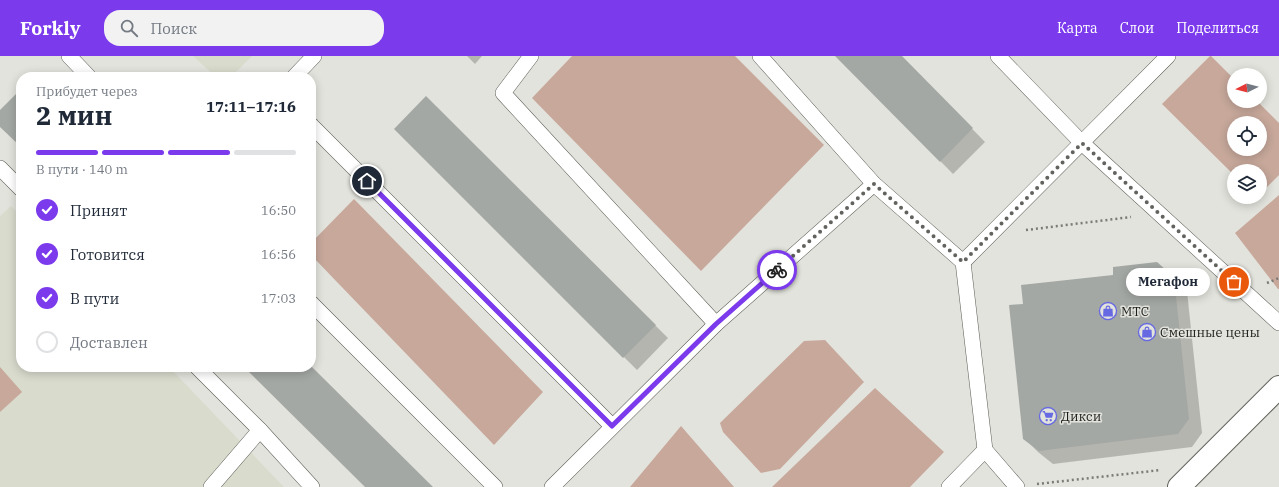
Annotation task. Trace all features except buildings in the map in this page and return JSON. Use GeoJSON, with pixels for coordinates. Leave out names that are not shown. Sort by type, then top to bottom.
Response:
{"type":"FeatureCollection","features":[{"type":"Feature","properties":{"kind":"street"},"geometry":{"type":"LineString","coordinates":[[1179,487],[1279,387]]}},
{"type":"Feature","properties":{"kind":"lane"},"geometry":{"type":"LineString","coordinates":[[69,56],[84,72]]}},
{"type":"Feature","properties":{"kind":"lane"},"geometry":{"type":"LineString","coordinates":[[299,72],[314,56]]}},
{"type":"Feature","properties":{"kind":"lane"},"geometry":{"type":"LineString","coordinates":[[531,56],[504,93],[716,324]]}},
{"type":"Feature","properties":{"kind":"lane"},"geometry":{"type":"LineString","coordinates":[[760,56],[874,184],[963,262],[985,450],[1017,487]]}},
{"type":"Feature","properties":{"kind":"lane"},"geometry":{"type":"LineString","coordinates":[[998,56],[1082,143],[1279,323]]}},
{"type":"Feature","properties":{"kind":"lane"},"geometry":{"type":"LineString","coordinates":[[963,262],[1168,56]]}},
{"type":"Feature","properties":{"kind":"lane"},"geometry":{"type":"LineString","coordinates":[[316,130],[612,426]]}},
{"type":"Feature","properties":{"kind":"lane"},"geometry":{"type":"LineString","coordinates":[[0,168],[16,184]]}},
{"type":"Feature","properties":{"kind":"lane"},"geometry":{"type":"LineString","coordinates":[[552,487],[716,324],[874,184]]}},
{"type":"Feature","properties":{"kind":"lane"},"geometry":{"type":"LineString","coordinates":[[316,308],[495,487]]}},
{"type":"Feature","properties":{"kind":"lane"},"geometry":{"type":"LineString","coordinates":[[202,372],[260,430],[312,487]]}},
{"type":"Feature","properties":{"kind":"lane"},"geometry":{"type":"LineString","coordinates":[[211,487],[260,430]]}},
{"type":"Feature","properties":{"kind":"lane"},"geometry":{"type":"LineString","coordinates":[[949,487],[985,450]]}},
{"type":"Feature","properties":{"kind":"path"},"geometry":{"type":"LineString","coordinates":[[990,234],[1159,213]]}},
{"type":"Feature","properties":{"kind":"path"},"geometry":{"type":"LineString","coordinates":[[1017,487],[1162,470]]}},
{"type":"Feature","properties":{"kind":"shaded area"},"geometry":{"type":"Polygon","coordinates":[[[193,56],[252,56],[236,72],[211,72],[193,56]]]}},
{"type":"Feature","properties":{"kind":"shaded area"},"geometry":{"type":"Polygon","coordinates":[[[572,56],[735,56],[824,145],[701,271],[532,98],[572,56]]]}},
{"type":"Feature","properties":{"kind":"shaded area"},"geometry":{"type":"Polygon","coordinates":[[[1210,56],[1227,72],[1227,108],[1264,108],[1279,123],[1279,175],[1267,187],[1267,164],[1227,164],[1227,168],[1162,104],[1210,56]]]}},
{"type":"Feature","properties":{"kind":"shaded area"},"geometry":{"type":"Polygon","coordinates":[[[1279,195],[1279,289],[1278,289],[1235,233],[1279,195]]]}},
{"type":"Feature","properties":{"kind":"shaded area"},"geometry":{"type":"Polygon","coordinates":[[[354,199],[543,392],[494,445],[316,260],[316,238],[354,199]]]}},
{"type":"Feature","properties":{"kind":"shaded area"},"geometry":{"type":"Polygon","coordinates":[[[11,206],[16,211],[16,372],[174,372],[284,487],[0,487],[0,216],[11,206]]]}},
{"type":"Feature","properties":{"kind":"shaded area"},"geometry":{"type":"Polygon","coordinates":[[[825,340],[864,382],[780,469],[761,473],[723,432],[720,423],[804,341],[825,340]]]}},
{"type":"Feature","properties":{"kind":"shaded area"},"geometry":{"type":"Polygon","coordinates":[[[0,367],[22,392],[0,412],[0,367]]]}},
{"type":"Feature","properties":{"kind":"shaded area"},"geometry":{"type":"Polygon","coordinates":[[[875,388],[944,452],[910,487],[772,487],[875,388]]]}},
{"type":"Feature","properties":{"kind":"shaded area"},"geometry":{"type":"Polygon","coordinates":[[[681,426],[734,487],[630,487],[681,426]]]}},
{"type":"Feature","properties":{"kind":"way so far"},"geometry":{"type":"LineString","coordinates":[[777,270],[874,184],[963,262],[1082,143],[1234,282]]}},
{"type":"Feature","properties":{"kind":"place","name":"Мегафон"},"geometry":{"type":"Point","coordinates":[1234,282]}},
{"type":"Feature","properties":{"kind":"place","name":"МТС"},"geometry":{"type":"Point","coordinates":[1108,311]}},
{"type":"Feature","properties":{"kind":"place","name":"Смешные цены"},"geometry":{"type":"Point","coordinates":[1147,332]}},
{"type":"Feature","properties":{"kind":"place","name":"Дикси"},"geometry":{"type":"Point","coordinates":[1048,416]}},
{"type":"Feature","properties":{"kind":"route"},"geometry":{"type":"LineString","coordinates":[[367,181],[612,426],[716,324],[777,270]]}}]}
